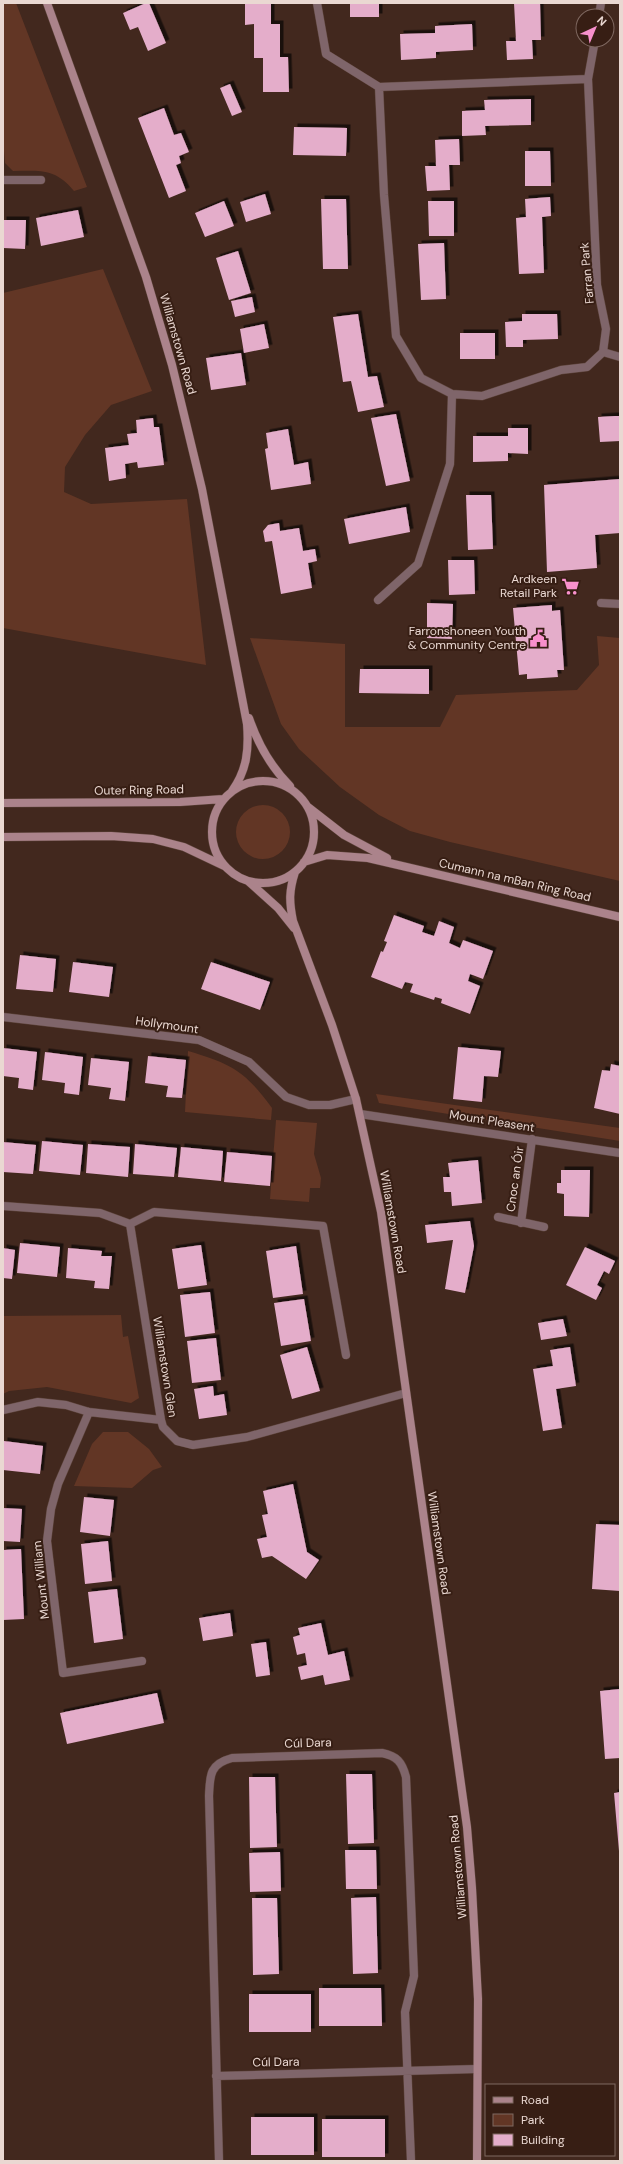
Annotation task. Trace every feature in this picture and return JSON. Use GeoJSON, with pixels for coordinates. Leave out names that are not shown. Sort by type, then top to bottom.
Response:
{"type":"FeatureCollection","features":[{"type":"Feature","properties":{"kind":"street","name":"Williamstown Road"},"geometry":{"type":"LineString","coordinates":[[47,3],[146,277],[164,336],[200,481],[233,658],[244,704]]}},
{"type":"Feature","properties":{"kind":"street"},"geometry":{"type":"LineString","coordinates":[[317,3],[326,54],[379,87],[588,79]]}},
{"type":"Feature","properties":{"kind":"street","name":"Farran Park"},"geometry":{"type":"LineString","coordinates":[[594,48],[588,79],[597,285],[606,329],[603,352]]}},
{"type":"Feature","properties":{"kind":"street"},"geometry":{"type":"LineString","coordinates":[[379,87],[384,194],[396,336],[421,378],[452,394],[482,396],[561,370],[587,367],[603,352],[620,358]]}},
{"type":"Feature","properties":{"kind":"street"},"geometry":{"type":"LineString","coordinates":[[3,180],[41,180]]}},
{"type":"Feature","properties":{"kind":"street"},"geometry":{"type":"LineString","coordinates":[[378,600],[418,564],[450,464],[452,394]]}},
{"type":"Feature","properties":{"kind":"street"},"geometry":{"type":"LineString","coordinates":[[601,603],[620,604]]}},
{"type":"Feature","properties":{"kind":"street"},"geometry":{"type":"LineString","coordinates":[[232,791],[244,772],[246,761],[248,744],[244,704]]}},
{"type":"Feature","properties":{"kind":"street"},"geometry":{"type":"LineString","coordinates":[[244,704],[264,754],[276,771],[298,795],[307,806],[313,820],[314,835],[311,849],[304,862],[295,872],[280,880],[263,883],[247,880],[235,875],[225,866],[218,856],[212,833],[217,810],[223,799],[232,791],[244,784],[258,781],[273,782],[286,786],[298,795]]}},
{"type":"Feature","properties":{"kind":"street","name":"Outer Ring Road"},"geometry":{"type":"LineString","coordinates":[[3,803],[180,802],[223,799]]}},
{"type":"Feature","properties":{"kind":"street","name":"Cumann na mBan Ring Road"},"geometry":{"type":"LineString","coordinates":[[307,806],[357,843],[405,866]]}},
{"type":"Feature","properties":{"kind":"street"},"geometry":{"type":"LineString","coordinates":[[3,837],[111,836],[153,839],[184,847],[225,866]]}},
{"type":"Feature","properties":{"kind":"street","name":"Cumann na mBan Ring Road"},"geometry":{"type":"LineString","coordinates":[[304,862],[318,857],[337,854],[368,858],[620,917]]}},
{"type":"Feature","properties":{"kind":"street","name":"Williamstown Road"},"geometry":{"type":"LineString","coordinates":[[295,872],[289,892],[290,904],[301,941],[332,1025],[356,1098],[381,1212],[467,1827],[476,1947],[478,1999],[477,2161]]}},
{"type":"Feature","properties":{"kind":"street","name":"Williamstown Road"},"geometry":{"type":"LineString","coordinates":[[247,880],[278,908],[301,941]]}},
{"type":"Feature","properties":{"kind":"street","name":"Hollymount"},"geometry":{"type":"LineString","coordinates":[[3,1017],[199,1040],[249,1062],[286,1098],[309,1105],[330,1105],[356,1098]]}},
{"type":"Feature","properties":{"kind":"street","name":"Mount Pleasent"},"geometry":{"type":"LineString","coordinates":[[360,1114],[620,1153]]}},
{"type":"Feature","properties":{"kind":"street","name":"Cnoc an Óir"},"geometry":{"type":"LineString","coordinates":[[521,1222],[532,1139]]}},
{"type":"Feature","properties":{"kind":"street"},"geometry":{"type":"LineString","coordinates":[[3,1206],[100,1213],[130,1224],[154,1212],[322,1226],[346,1355]]}},
{"type":"Feature","properties":{"kind":"street","name":"Cnoc an Óir"},"geometry":{"type":"LineString","coordinates":[[498,1217],[544,1227]]}},
{"type":"Feature","properties":{"kind":"street","name":"Williamstown Glen"},"geometry":{"type":"LineString","coordinates":[[130,1224],[161,1420],[163,1427],[177,1441],[193,1445],[247,1437],[406,1393]]}},
{"type":"Feature","properties":{"kind":"street"},"geometry":{"type":"LineString","coordinates":[[3,1410],[38,1402],[66,1405],[90,1412],[161,1420]]}},
{"type":"Feature","properties":{"kind":"street","name":"Mount William"},"geometry":{"type":"LineString","coordinates":[[90,1412],[58,1484],[51,1510],[47,1542],[63,1673],[142,1661]]}},
{"type":"Feature","properties":{"kind":"street","name":"Cúl Dara"},"geometry":{"type":"LineString","coordinates":[[219,2161],[209,1796],[210,1777],[214,1768],[221,1761],[232,1758],[382,1753],[400,1760],[406,1777],[414,1976],[405,2012],[411,2161]]}},
{"type":"Feature","properties":{"kind":"street","name":"Cúl Dara"},"geometry":{"type":"LineString","coordinates":[[216,2076],[477,2069]]}},
{"type":"Feature","properties":{"kind":"green space"},"geometry":{"type":"Polygon","coordinates":[[[3,3],[16,3],[87,187],[74,191],[60,178],[46,172],[13,171],[5,163],[3,140],[3,3]]]}},
{"type":"Feature","properties":{"kind":"green space"},"geometry":{"type":"Polygon","coordinates":[[[103,269],[152,391],[111,405],[85,435],[65,467],[64,492],[91,504],[187,499],[206,665],[3,628],[3,293],[103,269]]]}},
{"type":"Feature","properties":{"kind":"green space"},"geometry":{"type":"Polygon","coordinates":[[[597,636],[620,638],[620,881],[450,842],[410,831],[379,815],[340,787],[299,749],[281,724],[250,638],[345,644],[345,727],[440,727],[456,695],[577,690],[599,665],[597,636]]]}},
{"type":"Feature","properties":{"kind":"green space"},"geometry":{"type":"Polygon","coordinates":[[[263,805],[273,807],[282,813],[288,822],[290,832],[288,842],[282,851],[273,857],[263,859],[253,857],[244,851],[238,842],[236,832],[238,822],[244,813],[253,807],[263,805]]]}},
{"type":"Feature","properties":{"kind":"green space"},"geometry":{"type":"Polygon","coordinates":[[[188,1051],[227,1065],[245,1077],[254,1085],[272,1108],[271,1120],[185,1112],[188,1051]]]}},
{"type":"Feature","properties":{"kind":"green space"},"geometry":{"type":"Polygon","coordinates":[[[376,1094],[620,1128],[620,1141],[379,1103],[376,1094]]]}},
{"type":"Feature","properties":{"kind":"green space"},"geometry":{"type":"Polygon","coordinates":[[[276,1120],[317,1123],[314,1154],[321,1178],[320,1188],[310,1188],[309,1202],[270,1199],[276,1120]]]}},
{"type":"Feature","properties":{"kind":"green space"},"geometry":{"type":"Polygon","coordinates":[[[121,1315],[123,1337],[128,1336],[139,1398],[131,1403],[47,1387],[9,1391],[3,1394],[3,1316],[121,1315]]]}},
{"type":"Feature","properties":{"kind":"green space"},"geometry":{"type":"Polygon","coordinates":[[[103,1432],[128,1432],[149,1449],[162,1467],[153,1470],[132,1488],[74,1486],[92,1444],[103,1432]]]}},
{"type":"Feature","properties":{"kind":"building"},"geometry":{"type":"Polygon","coordinates":[[[149,3],[166,43],[148,51],[138,27],[130,30],[123,13],[149,3]]]}},
{"type":"Feature","properties":{"kind":"building"},"geometry":{"type":"Polygon","coordinates":[[[245,3],[271,3],[271,24],[280,24],[280,57],[288,57],[289,92],[263,92],[263,58],[254,58],[254,24],[245,25],[245,3]]]}},
{"type":"Feature","properties":{"kind":"building"},"geometry":{"type":"Polygon","coordinates":[[[350,3],[379,3],[379,17],[350,17],[350,3]]]}},
{"type":"Feature","properties":{"kind":"building"},"geometry":{"type":"Polygon","coordinates":[[[514,3],[540,3],[541,40],[532,40],[533,59],[507,60],[506,41],[516,41],[514,3]]]}},
{"type":"Feature","properties":{"kind":"building"},"geometry":{"type":"Polygon","coordinates":[[[472,24],[473,50],[436,52],[436,58],[401,60],[400,34],[435,33],[435,26],[472,24]]]}},
{"type":"Feature","properties":{"kind":"building"},"geometry":{"type":"Polygon","coordinates":[[[230,84],[242,112],[232,116],[220,88],[230,84]]]}},
{"type":"Feature","properties":{"kind":"building"},"geometry":{"type":"Polygon","coordinates":[[[531,99],[531,125],[485,126],[486,135],[462,136],[462,111],[485,110],[484,100],[531,99]]]}},
{"type":"Feature","properties":{"kind":"building"},"geometry":{"type":"Polygon","coordinates":[[[164,108],[174,135],[181,133],[189,152],[179,156],[181,163],[176,165],[186,191],[169,198],[138,118],[164,108]]]}},
{"type":"Feature","properties":{"kind":"building"},"geometry":{"type":"Polygon","coordinates":[[[294,127],[347,128],[346,156],[293,155],[294,127]]]}},
{"type":"Feature","properties":{"kind":"building"},"geometry":{"type":"Polygon","coordinates":[[[459,139],[460,165],[449,165],[450,190],[427,191],[425,166],[436,166],[435,140],[459,139]]]}},
{"type":"Feature","properties":{"kind":"building"},"geometry":{"type":"Polygon","coordinates":[[[525,151],[550,151],[551,186],[525,186],[525,151]]]}},
{"type":"Feature","properties":{"kind":"building"},"geometry":{"type":"Polygon","coordinates":[[[265,194],[271,214],[246,222],[240,202],[265,194]]]}},
{"type":"Feature","properties":{"kind":"building"},"geometry":{"type":"Polygon","coordinates":[[[550,197],[551,216],[542,217],[544,273],[519,274],[516,218],[526,217],[525,199],[550,197]]]}},
{"type":"Feature","properties":{"kind":"building"},"geometry":{"type":"Polygon","coordinates":[[[321,199],[346,199],[348,269],[323,269],[321,199]]]}},
{"type":"Feature","properties":{"kind":"building"},"geometry":{"type":"Polygon","coordinates":[[[224,201],[234,226],[205,237],[195,213],[224,201]]]}},
{"type":"Feature","properties":{"kind":"building"},"geometry":{"type":"Polygon","coordinates":[[[428,201],[454,201],[454,236],[429,236],[428,201]]]}},
{"type":"Feature","properties":{"kind":"building"},"geometry":{"type":"Polygon","coordinates":[[[78,210],[84,237],[41,246],[36,218],[78,210]]]}},
{"type":"Feature","properties":{"kind":"building"},"geometry":{"type":"Polygon","coordinates":[[[3,220],[26,220],[25,249],[3,248],[3,220]]]}},
{"type":"Feature","properties":{"kind":"building"},"geometry":{"type":"Polygon","coordinates":[[[444,243],[446,299],[421,300],[418,244],[444,243]]]}},
{"type":"Feature","properties":{"kind":"building"},"geometry":{"type":"Polygon","coordinates":[[[238,251],[251,293],[229,300],[216,258],[238,251]]]}},
{"type":"Feature","properties":{"kind":"building"},"geometry":{"type":"Polygon","coordinates":[[[252,297],[255,312],[235,317],[231,301],[252,297]]]}},
{"type":"Feature","properties":{"kind":"building"},"geometry":{"type":"Polygon","coordinates":[[[358,314],[368,377],[377,376],[384,407],[358,412],[351,381],[343,382],[333,317],[358,314]]]}},
{"type":"Feature","properties":{"kind":"building"},"geometry":{"type":"Polygon","coordinates":[[[522,314],[557,314],[558,339],[523,340],[523,347],[506,347],[505,322],[522,321],[522,314]]]}},
{"type":"Feature","properties":{"kind":"building"},"geometry":{"type":"Polygon","coordinates":[[[264,324],[269,348],[244,353],[240,329],[264,324]]]}},
{"type":"Feature","properties":{"kind":"building"},"geometry":{"type":"Polygon","coordinates":[[[460,333],[495,333],[495,359],[460,359],[460,333]]]}},
{"type":"Feature","properties":{"kind":"building"},"geometry":{"type":"Polygon","coordinates":[[[241,353],[246,385],[211,390],[206,358],[241,353]]]}},
{"type":"Feature","properties":{"kind":"building"},"geometry":{"type":"Polygon","coordinates":[[[396,414],[410,481],[386,486],[371,418],[396,414]]]}},
{"type":"Feature","properties":{"kind":"building"},"geometry":{"type":"Polygon","coordinates":[[[620,416],[620,441],[600,442],[598,417],[620,416]]]}},
{"type":"Feature","properties":{"kind":"building"},"geometry":{"type":"Polygon","coordinates":[[[153,418],[154,427],[159,427],[164,465],[138,468],[137,462],[125,464],[126,478],[109,481],[105,448],[129,445],[127,434],[137,433],[136,420],[153,418]]]}},
{"type":"Feature","properties":{"kind":"building"},"geometry":{"type":"Polygon","coordinates":[[[508,428],[528,428],[528,454],[508,453],[508,461],[473,462],[473,436],[508,436],[508,428]]]}},
{"type":"Feature","properties":{"kind":"building"},"geometry":{"type":"Polygon","coordinates":[[[288,429],[294,465],[308,462],[311,484],[271,490],[265,449],[268,448],[266,433],[288,429]]]}},
{"type":"Feature","properties":{"kind":"building"},"geometry":{"type":"Polygon","coordinates":[[[620,479],[620,533],[595,535],[597,568],[547,572],[544,485],[620,479]]]}},
{"type":"Feature","properties":{"kind":"building"},"geometry":{"type":"Polygon","coordinates":[[[466,495],[491,495],[493,549],[468,550],[466,495]]]}},
{"type":"Feature","properties":{"kind":"building"},"geometry":{"type":"Polygon","coordinates":[[[406,507],[410,532],[349,544],[344,519],[406,507]]]}},
{"type":"Feature","properties":{"kind":"building"},"geometry":{"type":"Polygon","coordinates":[[[279,523],[280,531],[299,528],[303,551],[315,549],[317,561],[308,563],[312,588],[281,594],[272,541],[265,542],[263,531],[268,525],[279,523]]]}},
{"type":"Feature","properties":{"kind":"building"},"geometry":{"type":"Polygon","coordinates":[[[448,560],[474,560],[475,594],[449,595],[448,560]]]}},
{"type":"Feature","properties":{"kind":"building"},"geometry":{"type":"Polygon","coordinates":[[[427,603],[453,604],[452,639],[427,638],[427,603]]]}},
{"type":"Feature","properties":{"kind":"building","name":"Farronshoneen Youth & Community Centre"},"geometry":{"type":"Polygon","coordinates":[[[552,605],[552,611],[560,610],[564,670],[557,670],[558,677],[527,679],[527,674],[519,675],[513,608],[552,605]]]}},
{"type":"Feature","properties":{"kind":"building"},"geometry":{"type":"Polygon","coordinates":[[[360,669],[429,669],[429,694],[359,693],[360,669]]]}},
{"type":"Feature","properties":{"kind":"building"},"geometry":{"type":"Polygon","coordinates":[[[394,915],[424,926],[422,932],[434,936],[439,921],[454,927],[449,943],[460,948],[463,940],[493,951],[483,979],[470,974],[468,981],[480,986],[470,1014],[441,1003],[442,999],[435,997],[434,1000],[410,992],[413,984],[405,982],[402,989],[371,977],[381,951],[383,952],[387,942],[384,941],[394,915]]]}},
{"type":"Feature","properties":{"kind":"building"},"geometry":{"type":"Polygon","coordinates":[[[20,955],[56,959],[53,992],[16,989],[20,955]]]}},
{"type":"Feature","properties":{"kind":"building"},"geometry":{"type":"Polygon","coordinates":[[[73,962],[113,967],[109,997],[69,992],[73,962]]]}},
{"type":"Feature","properties":{"kind":"building"},"geometry":{"type":"Polygon","coordinates":[[[211,962],[270,982],[260,1010],[201,989],[211,962]]]}},
{"type":"Feature","properties":{"kind":"building"},"geometry":{"type":"Polygon","coordinates":[[[458,1047],[501,1051],[498,1077],[484,1076],[482,1102],[453,1099],[458,1047]]]}},
{"type":"Feature","properties":{"kind":"building"},"geometry":{"type":"Polygon","coordinates":[[[3,1048],[37,1052],[33,1090],[18,1088],[19,1078],[3,1076],[3,1048]]]}},
{"type":"Feature","properties":{"kind":"building"},"geometry":{"type":"Polygon","coordinates":[[[45,1052],[83,1057],[79,1095],[64,1093],[65,1083],[42,1080],[45,1052]]]}},
{"type":"Feature","properties":{"kind":"building"},"geometry":{"type":"Polygon","coordinates":[[[148,1056],[186,1060],[182,1098],[166,1097],[168,1086],[145,1083],[148,1056]]]}},
{"type":"Feature","properties":{"kind":"building"},"geometry":{"type":"Polygon","coordinates":[[[91,1058],[129,1062],[125,1101],[109,1099],[111,1088],[88,1085],[91,1058]]]}},
{"type":"Feature","properties":{"kind":"building"},"geometry":{"type":"Polygon","coordinates":[[[611,1064],[620,1066],[620,1114],[594,1108],[602,1070],[610,1071],[611,1064]]]}},
{"type":"Feature","properties":{"kind":"building"},"geometry":{"type":"Polygon","coordinates":[[[42,1141],[83,1145],[80,1175],[39,1171],[42,1141]]]}},
{"type":"Feature","properties":{"kind":"building"},"geometry":{"type":"Polygon","coordinates":[[[3,1142],[36,1145],[33,1174],[3,1172],[3,1142]]]}},
{"type":"Feature","properties":{"kind":"building"},"geometry":{"type":"Polygon","coordinates":[[[88,1144],[130,1147],[128,1177],[86,1173],[88,1144]]]}},
{"type":"Feature","properties":{"kind":"building"},"geometry":{"type":"Polygon","coordinates":[[[135,1144],[177,1148],[174,1177],[133,1174],[135,1144]]]}},
{"type":"Feature","properties":{"kind":"building"},"geometry":{"type":"Polygon","coordinates":[[[181,1147],[223,1151],[221,1181],[178,1177],[181,1147]]]}},
{"type":"Feature","properties":{"kind":"building"},"geometry":{"type":"Polygon","coordinates":[[[227,1152],[272,1156],[270,1186],[224,1182],[227,1152]]]}},
{"type":"Feature","properties":{"kind":"building"},"geometry":{"type":"Polygon","coordinates":[[[478,1160],[482,1203],[452,1206],[451,1192],[444,1192],[443,1177],[450,1177],[448,1163],[478,1160]]]}},
{"type":"Feature","properties":{"kind":"building"},"geometry":{"type":"Polygon","coordinates":[[[561,1170],[590,1170],[589,1217],[564,1216],[564,1194],[557,1193],[557,1183],[561,1183],[561,1170]]]}},
{"type":"Feature","properties":{"kind":"building"},"geometry":{"type":"Polygon","coordinates":[[[470,1221],[474,1246],[465,1293],[445,1289],[453,1240],[427,1243],[425,1225],[470,1221]]]}},
{"type":"Feature","properties":{"kind":"building"},"geometry":{"type":"Polygon","coordinates":[[[20,1243],[60,1247],[57,1277],[17,1273],[20,1243]]]}},
{"type":"Feature","properties":{"kind":"building"},"geometry":{"type":"Polygon","coordinates":[[[201,1245],[207,1285],[178,1289],[172,1249],[201,1245]]]}},
{"type":"Feature","properties":{"kind":"building"},"geometry":{"type":"Polygon","coordinates":[[[296,1246],[303,1294],[273,1298],[266,1251],[296,1246]]]}},
{"type":"Feature","properties":{"kind":"building"},"geometry":{"type":"Polygon","coordinates":[[[585,1247],[615,1261],[609,1274],[604,1271],[597,1285],[602,1288],[596,1300],[566,1285],[585,1247]]]}},
{"type":"Feature","properties":{"kind":"building"},"geometry":{"type":"Polygon","coordinates":[[[3,1248],[15,1250],[12,1279],[3,1278],[3,1248]]]}},
{"type":"Feature","properties":{"kind":"building"},"geometry":{"type":"Polygon","coordinates":[[[68,1248],[102,1251],[101,1256],[112,1256],[109,1289],[94,1288],[95,1281],[66,1278],[68,1248]]]}},
{"type":"Feature","properties":{"kind":"building"},"geometry":{"type":"Polygon","coordinates":[[[210,1292],[215,1333],[185,1337],[180,1295],[210,1292]]]}},
{"type":"Feature","properties":{"kind":"building"},"geometry":{"type":"Polygon","coordinates":[[[304,1299],[311,1341],[281,1346],[274,1303],[304,1299]]]}},
{"type":"Feature","properties":{"kind":"building"},"geometry":{"type":"Polygon","coordinates":[[[563,1319],[567,1336],[541,1340],[538,1323],[563,1319]]]}},
{"type":"Feature","properties":{"kind":"building"},"geometry":{"type":"Polygon","coordinates":[[[216,1338],[221,1380],[192,1383],[187,1341],[216,1338]]]}},
{"type":"Feature","properties":{"kind":"building"},"geometry":{"type":"Polygon","coordinates":[[[307,1347],[320,1391],[292,1399],[280,1355],[307,1347]]]}},
{"type":"Feature","properties":{"kind":"building"},"geometry":{"type":"Polygon","coordinates":[[[570,1347],[576,1386],[556,1389],[562,1428],[543,1431],[533,1369],[553,1366],[550,1350],[570,1347]]]}},
{"type":"Feature","properties":{"kind":"building"},"geometry":{"type":"Polygon","coordinates":[[[213,1386],[214,1396],[224,1394],[227,1415],[199,1419],[194,1389],[213,1386]]]}},
{"type":"Feature","properties":{"kind":"building"},"geometry":{"type":"Polygon","coordinates":[[[4,1441],[43,1446],[40,1474],[3,1470],[4,1441]]]}},
{"type":"Feature","properties":{"kind":"building"},"geometry":{"type":"Polygon","coordinates":[[[293,1484],[307,1552],[319,1560],[306,1579],[272,1556],[262,1558],[257,1539],[267,1537],[262,1515],[268,1514],[263,1491],[293,1484]]]}},
{"type":"Feature","properties":{"kind":"building"},"geometry":{"type":"Polygon","coordinates":[[[84,1497],[114,1500],[110,1536],[80,1532],[84,1497]]]}},
{"type":"Feature","properties":{"kind":"building"},"geometry":{"type":"Polygon","coordinates":[[[3,1508],[22,1509],[20,1542],[3,1541],[3,1508]]]}},
{"type":"Feature","properties":{"kind":"building"},"geometry":{"type":"Polygon","coordinates":[[[596,1524],[620,1525],[620,1591],[592,1589],[596,1524]]]}},
{"type":"Feature","properties":{"kind":"building"},"geometry":{"type":"Polygon","coordinates":[[[108,1541],[112,1581],[85,1584],[81,1544],[108,1541]]]}},
{"type":"Feature","properties":{"kind":"building"},"geometry":{"type":"Polygon","coordinates":[[[21,1549],[24,1619],[3,1620],[3,1550],[21,1549]]]}},
{"type":"Feature","properties":{"kind":"building"},"geometry":{"type":"Polygon","coordinates":[[[117,1589],[123,1639],[94,1643],[88,1592],[117,1589]]]}},
{"type":"Feature","properties":{"kind":"building"},"geometry":{"type":"Polygon","coordinates":[[[230,1613],[233,1636],[203,1641],[199,1618],[230,1613]]]}},
{"type":"Feature","properties":{"kind":"building"},"geometry":{"type":"Polygon","coordinates":[[[321,1623],[328,1655],[344,1651],[350,1680],[325,1685],[323,1675],[301,1680],[298,1667],[307,1665],[305,1653],[297,1655],[293,1637],[300,1635],[298,1628],[321,1623]]]}},
{"type":"Feature","properties":{"kind":"building"},"geometry":{"type":"Polygon","coordinates":[[[266,1642],[270,1675],[256,1677],[251,1644],[266,1642]]]}},
{"type":"Feature","properties":{"kind":"building"},"geometry":{"type":"Polygon","coordinates":[[[620,1689],[620,1758],[605,1759],[600,1691],[620,1689]]]}},
{"type":"Feature","properties":{"kind":"building"},"geometry":{"type":"Polygon","coordinates":[[[157,1693],[164,1723],[67,1744],[60,1713],[157,1693]]]}},
{"type":"Feature","properties":{"kind":"building"},"geometry":{"type":"Polygon","coordinates":[[[346,1774],[372,1774],[374,1843],[348,1844],[346,1774]]]}},
{"type":"Feature","properties":{"kind":"building"},"geometry":{"type":"Polygon","coordinates":[[[249,1777],[275,1777],[277,1847],[250,1848],[249,1777]]]}},
{"type":"Feature","properties":{"kind":"building"},"geometry":{"type":"Polygon","coordinates":[[[620,1792],[620,1851],[619,1851],[614,1793],[620,1792]]]}},
{"type":"Feature","properties":{"kind":"building"},"geometry":{"type":"Polygon","coordinates":[[[345,1850],[376,1850],[377,1889],[346,1889],[345,1850]]]}},
{"type":"Feature","properties":{"kind":"building"},"geometry":{"type":"Polygon","coordinates":[[[280,1852],[281,1891],[250,1892],[249,1853],[280,1852]]]}},
{"type":"Feature","properties":{"kind":"building"},"geometry":{"type":"Polygon","coordinates":[[[376,1897],[378,1973],[353,1974],[351,1898],[376,1897]]]}},
{"type":"Feature","properties":{"kind":"building"},"geometry":{"type":"Polygon","coordinates":[[[252,1898],[277,1898],[279,1974],[253,1975],[252,1898]]]}},
{"type":"Feature","properties":{"kind":"building"},"geometry":{"type":"Polygon","coordinates":[[[319,1988],[381,1988],[382,2026],[319,2026],[319,1988]]]}},
{"type":"Feature","properties":{"kind":"building"},"geometry":{"type":"Polygon","coordinates":[[[249,1994],[311,1994],[311,2032],[249,2032],[249,1994]]]}},
{"type":"Feature","properties":{"kind":"building"},"geometry":{"type":"Polygon","coordinates":[[[251,2117],[314,2117],[314,2155],[251,2155],[251,2117]]]}},
{"type":"Feature","properties":{"kind":"building"},"geometry":{"type":"Polygon","coordinates":[[[322,2119],[385,2119],[385,2157],[322,2157],[322,2119]]]}},
{"type":"Feature","properties":{"kind":"place","name":"Ardkeen Retail Park"},"geometry":{"type":"Point","coordinates":[570,586]}},
{"type":"Feature","properties":{"kind":"place","name":"Farronshoneen Youth & Community Centre"},"geometry":{"type":"Point","coordinates":[539,638]}}]}
